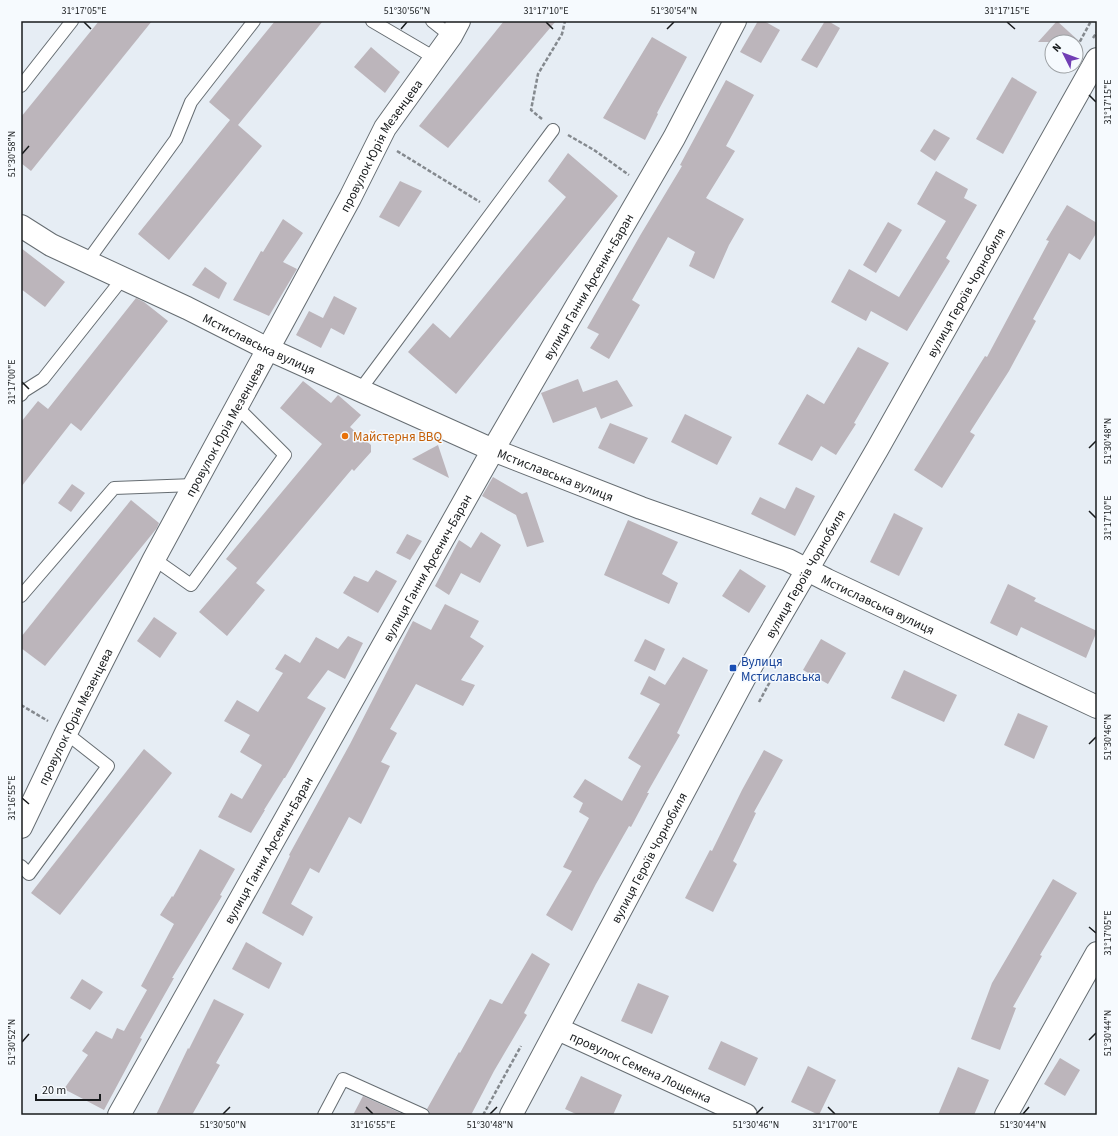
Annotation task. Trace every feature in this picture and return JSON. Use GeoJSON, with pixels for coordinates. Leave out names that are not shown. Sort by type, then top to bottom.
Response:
{"type":"FeatureCollection","features":[{"type":"Feature","properties":{"kind":"street","name":"вулиця Ганни Арсенич-Баран"},"geometry":{"type":"LineString","coordinates":[[118,1115],[493,450],[674,138],[735,21]]}},
{"type":"Feature","properties":{"kind":"street","name":"провулок Юрія Мезенцева"},"geometry":{"type":"LineString","coordinates":[[21,827],[66,733],[154,559],[350,198],[385,128],[455,28]]}},
{"type":"Feature","properties":{"kind":"street","name":"вулиця Героїв Чорнобиля"},"geometry":{"type":"LineString","coordinates":[[511,1115],[746,675],[897,414],[1097,59]]}},
{"type":"Feature","properties":{"kind":"street","name":"Мстиславська вулиця"},"geometry":{"type":"LineString","coordinates":[[21,226],[51,245],[187,308],[268,349],[493,450],[641,508],[788,560],[834,584],[1097,707]]}},
{"type":"Feature","properties":{"kind":"street"},"geometry":{"type":"LineString","coordinates":[[1006,1115],[1097,954]]}},
{"type":"Feature","properties":{"kind":"street","name":"провулок Семена Лощенка"},"geometry":{"type":"LineString","coordinates":[[558,1029],[746,1115]]}},
{"type":"Feature","properties":{"kind":"lane"},"geometry":{"type":"LineString","coordinates":[[21,86],[72,21]]}},
{"type":"Feature","properties":{"kind":"lane"},"geometry":{"type":"LineString","coordinates":[[87,262],[176,139],[191,102],[254,21]]}},
{"type":"Feature","properties":{"kind":"lane"},"geometry":{"type":"LineString","coordinates":[[372,21],[435,58]]}},
{"type":"Feature","properties":{"kind":"lane"},"geometry":{"type":"LineString","coordinates":[[432,21],[455,28]]}},
{"type":"Feature","properties":{"kind":"lane"},"geometry":{"type":"LineString","coordinates":[[360,390],[553,130]]}},
{"type":"Feature","properties":{"kind":"lane"},"geometry":{"type":"LineString","coordinates":[[21,395],[24,391],[42,379],[122,278]]}},
{"type":"Feature","properties":{"kind":"lane"},"geometry":{"type":"LineString","coordinates":[[154,559],[191,585],[285,455],[237,407]]}},
{"type":"Feature","properties":{"kind":"lane"},"geometry":{"type":"LineString","coordinates":[[21,596],[114,488],[194,485]]}},
{"type":"Feature","properties":{"kind":"lane"},"geometry":{"type":"LineString","coordinates":[[21,866],[30,874],[108,766],[66,733]]}},
{"type":"Feature","properties":{"kind":"lane"},"geometry":{"type":"LineString","coordinates":[[324,1115],[343,1079],[423,1115]]}},
{"type":"Feature","properties":{"kind":"path"},"geometry":{"type":"LineString","coordinates":[[565,21],[562,34],[538,74],[532,110],[553,130],[569,135],[594,150],[646,187]]}},
{"type":"Feature","properties":{"kind":"path"},"geometry":{"type":"LineString","coordinates":[[1084,34],[1091,21]]}},
{"type":"Feature","properties":{"kind":"path"},"geometry":{"type":"LineString","coordinates":[[379,140],[494,210]]}},
{"type":"Feature","properties":{"kind":"path"},"geometry":{"type":"LineString","coordinates":[[21,705],[66,733]]}},
{"type":"Feature","properties":{"kind":"building"},"geometry":{"type":"Polygon","coordinates":[[[99,21],[152,21],[31,171],[21,163],[21,117],[99,21]]]}},
{"type":"Feature","properties":{"kind":"building"},"geometry":{"type":"Polygon","coordinates":[[[275,21],[323,21],[238,125],[262,146],[169,260],[138,234],[230,120],[209,102],[275,21]]]}},
{"type":"Feature","properties":{"kind":"building"},"geometry":{"type":"Polygon","coordinates":[[[504,21],[556,21],[448,148],[419,126],[504,21]]]}},
{"type":"Feature","properties":{"kind":"building"},"geometry":{"type":"Polygon","coordinates":[[[758,21],[764,21],[780,30],[761,63],[740,52],[758,21]]]}},
{"type":"Feature","properties":{"kind":"building"},"geometry":{"type":"Polygon","coordinates":[[[825,21],[828,21],[840,28],[817,68],[801,60],[825,21]]]}},
{"type":"Feature","properties":{"kind":"building"},"geometry":{"type":"Polygon","coordinates":[[[1057,21],[1071,34],[1045,34],[1057,21]]]}},
{"type":"Feature","properties":{"kind":"building"},"geometry":{"type":"Polygon","coordinates":[[[1044,35],[1044,42],[1038,42],[1044,35]]]}},
{"type":"Feature","properties":{"kind":"building"},"geometry":{"type":"Polygon","coordinates":[[[652,37],[687,57],[657,113],[658,114],[645,140],[603,118],[652,37]]]}},
{"type":"Feature","properties":{"kind":"building"},"geometry":{"type":"Polygon","coordinates":[[[371,47],[400,72],[385,93],[354,67],[371,47]]]}},
{"type":"Feature","properties":{"kind":"building"},"geometry":{"type":"Polygon","coordinates":[[[1012,77],[1037,92],[1003,154],[976,139],[1012,77]]]}},
{"type":"Feature","properties":{"kind":"building"},"geometry":{"type":"Polygon","coordinates":[[[726,80],[754,95],[726,146],[735,151],[706,198],[744,219],[729,245],[714,279],[689,266],[695,252],[668,237],[632,300],[640,305],[609,359],[590,348],[599,334],[587,328],[682,166],[680,165],[726,80]]]}},
{"type":"Feature","properties":{"kind":"building"},"geometry":{"type":"Polygon","coordinates":[[[934,129],[950,138],[935,161],[920,151],[934,129]]]}},
{"type":"Feature","properties":{"kind":"building"},"geometry":{"type":"Polygon","coordinates":[[[568,153],[618,196],[456,394],[408,352],[433,323],[450,338],[566,197],[548,181],[568,153]]]}},
{"type":"Feature","properties":{"kind":"building"},"geometry":{"type":"Polygon","coordinates":[[[936,171],[968,189],[964,198],[977,205],[946,258],[950,261],[907,331],[871,311],[866,321],[831,302],[849,269],[899,297],[946,221],[917,204],[936,171]]]}},
{"type":"Feature","properties":{"kind":"building"},"geometry":{"type":"Polygon","coordinates":[[[400,181],[422,191],[399,227],[379,217],[400,181]]]}},
{"type":"Feature","properties":{"kind":"building"},"geometry":{"type":"Polygon","coordinates":[[[1067,205],[1097,223],[1097,232],[1080,260],[1069,253],[1033,319],[1036,321],[1009,371],[970,432],[975,435],[942,488],[914,470],[985,356],[987,357],[1049,241],[1046,240],[1067,205]]]}},
{"type":"Feature","properties":{"kind":"building"},"geometry":{"type":"Polygon","coordinates":[[[283,219],[303,233],[283,262],[297,269],[269,316],[233,300],[261,251],[263,252],[283,219]]]}},
{"type":"Feature","properties":{"kind":"building"},"geometry":{"type":"Polygon","coordinates":[[[888,222],[902,230],[876,273],[863,265],[888,222]]]}},
{"type":"Feature","properties":{"kind":"building"},"geometry":{"type":"Polygon","coordinates":[[[21,248],[65,282],[45,307],[21,289],[21,248]]]}},
{"type":"Feature","properties":{"kind":"building"},"geometry":{"type":"Polygon","coordinates":[[[205,267],[227,283],[219,299],[192,285],[205,267]]]}},
{"type":"Feature","properties":{"kind":"building"},"geometry":{"type":"Polygon","coordinates":[[[334,296],[357,308],[344,335],[331,328],[321,348],[296,335],[309,311],[323,318],[334,296]]]}},
{"type":"Feature","properties":{"kind":"building"},"geometry":{"type":"Polygon","coordinates":[[[136,298],[144,302],[168,321],[81,431],[71,423],[21,487],[21,422],[38,401],[48,409],[136,298]]]}},
{"type":"Feature","properties":{"kind":"building"},"geometry":{"type":"Polygon","coordinates":[[[858,347],[889,363],[854,423],[856,424],[836,455],[821,446],[812,461],[778,444],[807,394],[824,404],[858,347]]]}},
{"type":"Feature","properties":{"kind":"building"},"geometry":{"type":"Polygon","coordinates":[[[578,379],[583,392],[617,380],[633,406],[601,419],[596,407],[553,423],[541,393],[578,379]]]}},
{"type":"Feature","properties":{"kind":"building"},"geometry":{"type":"Polygon","coordinates":[[[303,381],[331,403],[338,395],[361,415],[350,427],[371,445],[371,452],[354,471],[352,469],[256,583],[265,590],[227,636],[199,612],[237,568],[226,559],[322,444],[280,408],[303,381]]]}},
{"type":"Feature","properties":{"kind":"building"},"geometry":{"type":"Polygon","coordinates":[[[685,414],[732,437],[717,465],[671,442],[685,414]]]}},
{"type":"Feature","properties":{"kind":"building"},"geometry":{"type":"Polygon","coordinates":[[[610,423],[648,438],[634,464],[598,448],[610,423]]]}},
{"type":"Feature","properties":{"kind":"building"},"geometry":{"type":"Polygon","coordinates":[[[438,445],[449,478],[412,459],[438,445]]]}},
{"type":"Feature","properties":{"kind":"building"},"geometry":{"type":"Polygon","coordinates":[[[493,477],[522,494],[527,492],[544,542],[527,547],[516,515],[482,496],[493,477]]]}},
{"type":"Feature","properties":{"kind":"building"},"geometry":{"type":"Polygon","coordinates":[[[72,484],[85,493],[71,512],[58,503],[72,484]]]}},
{"type":"Feature","properties":{"kind":"building"},"geometry":{"type":"Polygon","coordinates":[[[796,487],[815,496],[795,536],[751,514],[760,497],[785,509],[796,487]]]}},
{"type":"Feature","properties":{"kind":"building"},"geometry":{"type":"Polygon","coordinates":[[[131,500],[159,523],[157,528],[45,666],[21,648],[21,637],[131,500]]]}},
{"type":"Feature","properties":{"kind":"building"},"geometry":{"type":"Polygon","coordinates":[[[894,513],[923,528],[899,576],[870,562],[894,513]]]}},
{"type":"Feature","properties":{"kind":"building"},"geometry":{"type":"Polygon","coordinates":[[[628,520],[678,542],[662,574],[678,583],[669,604],[604,575],[628,520]]]}},
{"type":"Feature","properties":{"kind":"building"},"geometry":{"type":"Polygon","coordinates":[[[481,532],[501,545],[480,583],[461,573],[449,595],[435,586],[459,540],[471,548],[481,532]]]}},
{"type":"Feature","properties":{"kind":"building"},"geometry":{"type":"Polygon","coordinates":[[[407,534],[422,541],[410,560],[396,553],[407,534]]]}},
{"type":"Feature","properties":{"kind":"building"},"geometry":{"type":"Polygon","coordinates":[[[740,569],[766,586],[749,613],[722,596],[740,569]]]}},
{"type":"Feature","properties":{"kind":"building"},"geometry":{"type":"Polygon","coordinates":[[[376,570],[397,581],[378,613],[343,593],[354,576],[368,582],[376,570]]]}},
{"type":"Feature","properties":{"kind":"building"},"geometry":{"type":"Polygon","coordinates":[[[1008,584],[1036,598],[1034,601],[1097,631],[1086,658],[1021,627],[1017,636],[990,623],[1008,584]]]}},
{"type":"Feature","properties":{"kind":"building"},"geometry":{"type":"Polygon","coordinates":[[[445,604],[479,621],[470,637],[484,646],[461,680],[475,685],[463,706],[416,684],[390,729],[397,733],[381,762],[390,766],[361,824],[349,817],[319,873],[310,868],[291,904],[313,917],[303,936],[262,913],[290,856],[289,855],[350,744],[413,621],[431,630],[445,604]]]}},
{"type":"Feature","properties":{"kind":"building"},"geometry":{"type":"Polygon","coordinates":[[[154,617],[177,633],[160,658],[137,641],[154,617]]]}},
{"type":"Feature","properties":{"kind":"building"},"geometry":{"type":"Polygon","coordinates":[[[348,636],[363,643],[345,679],[328,670],[307,698],[326,708],[251,833],[218,817],[231,793],[242,799],[262,765],[240,752],[250,735],[224,721],[237,700],[258,712],[283,673],[275,669],[285,654],[300,663],[316,637],[338,649],[348,636]]]}},
{"type":"Feature","properties":{"kind":"building"},"geometry":{"type":"Polygon","coordinates":[[[645,639],[665,649],[655,671],[634,661],[645,639]]]}},
{"type":"Feature","properties":{"kind":"building"},"geometry":{"type":"Polygon","coordinates":[[[821,639],[846,653],[828,684],[803,670],[821,639]]]}},
{"type":"Feature","properties":{"kind":"building"},"geometry":{"type":"Polygon","coordinates":[[[683,657],[708,670],[677,733],[680,735],[647,793],[649,793],[631,827],[629,826],[596,884],[572,931],[546,915],[572,871],[563,867],[589,818],[579,812],[583,803],[573,797],[585,779],[622,801],[641,766],[628,758],[660,704],[640,694],[649,676],[665,685],[683,657]]]}},
{"type":"Feature","properties":{"kind":"building"},"geometry":{"type":"Polygon","coordinates":[[[904,670],[957,695],[944,722],[891,698],[904,670]]]}},
{"type":"Feature","properties":{"kind":"building"},"geometry":{"type":"Polygon","coordinates":[[[1018,713],[1048,726],[1034,759],[1004,745],[1018,713]]]}},
{"type":"Feature","properties":{"kind":"building"},"geometry":{"type":"Polygon","coordinates":[[[144,749],[172,773],[60,915],[31,893],[144,749]]]}},
{"type":"Feature","properties":{"kind":"building"},"geometry":{"type":"Polygon","coordinates":[[[764,750],[783,760],[754,812],[756,813],[733,861],[737,864],[713,912],[685,898],[710,850],[712,851],[742,790],[764,750]]]}},
{"type":"Feature","properties":{"kind":"building"},"geometry":{"type":"Polygon","coordinates":[[[200,849],[235,869],[220,895],[222,896],[172,978],[174,978],[140,1038],[142,1039],[104,1110],[64,1089],[88,1055],[82,1051],[96,1031],[112,1039],[117,1028],[124,1031],[147,990],[141,986],[174,924],[160,915],[172,896],[173,897],[200,849]]]}},
{"type":"Feature","properties":{"kind":"building"},"geometry":{"type":"Polygon","coordinates":[[[1053,879],[1077,893],[1040,955],[1042,956],[1013,1007],[1016,1008],[1000,1050],[971,1039],[992,983],[1053,879]]]}},
{"type":"Feature","properties":{"kind":"building"},"geometry":{"type":"Polygon","coordinates":[[[246,942],[282,963],[269,989],[232,969],[246,942]]]}},
{"type":"Feature","properties":{"kind":"building"},"geometry":{"type":"Polygon","coordinates":[[[532,953],[550,964],[524,1013],[527,1015],[494,1071],[471,1115],[430,1115],[427,1109],[490,999],[502,1004],[532,953]]]}},
{"type":"Feature","properties":{"kind":"building"},"geometry":{"type":"Polygon","coordinates":[[[82,979],[103,992],[90,1010],[70,998],[82,979]]]}},
{"type":"Feature","properties":{"kind":"building"},"geometry":{"type":"Polygon","coordinates":[[[638,983],[669,996],[652,1034],[621,1021],[638,983]]]}},
{"type":"Feature","properties":{"kind":"building"},"geometry":{"type":"Polygon","coordinates":[[[214,999],[244,1014],[216,1063],[220,1065],[192,1115],[156,1115],[188,1048],[189,1049],[214,999]]]}},
{"type":"Feature","properties":{"kind":"building"},"geometry":{"type":"Polygon","coordinates":[[[721,1041],[758,1058],[745,1086],[708,1069],[721,1041]]]}},
{"type":"Feature","properties":{"kind":"building"},"geometry":{"type":"Polygon","coordinates":[[[1060,1058],[1080,1070],[1065,1096],[1044,1084],[1060,1058]]]}},
{"type":"Feature","properties":{"kind":"building"},"geometry":{"type":"Polygon","coordinates":[[[808,1066],[836,1080],[819,1115],[791,1102],[808,1066]]]}},
{"type":"Feature","properties":{"kind":"building"},"geometry":{"type":"Polygon","coordinates":[[[958,1067],[989,1080],[974,1115],[938,1115],[958,1067]]]}},
{"type":"Feature","properties":{"kind":"building"},"geometry":{"type":"Polygon","coordinates":[[[581,1076],[622,1095],[613,1115],[578,1115],[565,1109],[581,1076]]]}},
{"type":"Feature","properties":{"kind":"building"},"geometry":{"type":"Polygon","coordinates":[[[363,1096],[405,1115],[353,1115],[363,1096]]]}},
{"type":"Feature","properties":{"kind":"place","name":"Майстерня BBQ"},"geometry":{"type":"Point","coordinates":[345,436]}},
{"type":"Feature","properties":{"kind":"place","name":"Вулиця Мстиславська"},"geometry":{"type":"Point","coordinates":[733,668]}}]}
